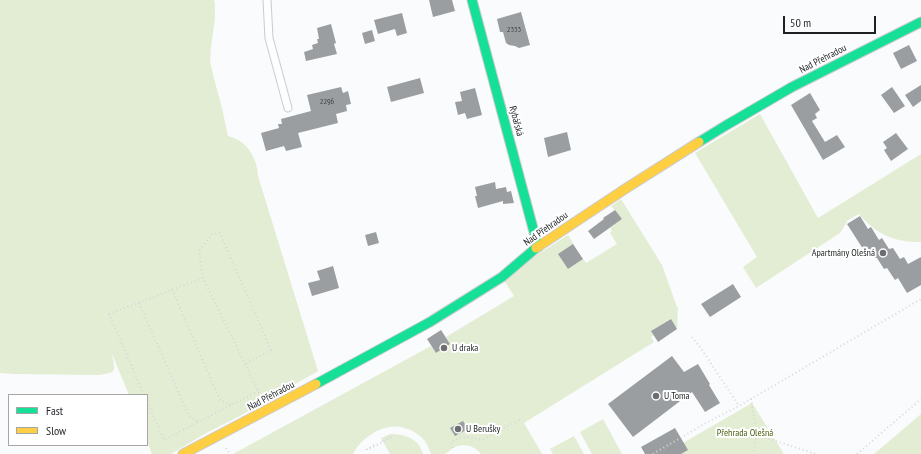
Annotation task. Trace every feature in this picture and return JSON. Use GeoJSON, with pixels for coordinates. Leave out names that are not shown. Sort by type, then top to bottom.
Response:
{"type":"FeatureCollection","features":[{"type":"Feature","properties":{"kind":"street","name":"Rybářská"},"geometry":{"type":"LineString","coordinates":[[472,0],[538,247]]}},
{"type":"Feature","properties":{"kind":"street","name":"Nad Přehradou"},"geometry":{"type":"LineString","coordinates":[[183,454],[295,396],[430,322],[502,277],[538,247],[625,189],[725,126],[792,88],[921,22]]}},
{"type":"Feature","properties":{"kind":"lane"},"geometry":{"type":"LineString","coordinates":[[267,0],[269,38],[288,108]]}},
{"type":"Feature","properties":{"kind":"path"},"geometry":{"type":"LineString","coordinates":[[148,403],[164,440],[258,391],[203,278],[199,251],[212,234],[220,233],[271,350],[245,364]]}},
{"type":"Feature","properties":{"kind":"path"},"geometry":{"type":"LineString","coordinates":[[144,394],[109,314],[203,278]]}},
{"type":"Feature","properties":{"kind":"path"},"geometry":{"type":"LineString","coordinates":[[172,290],[220,400],[231,405]]}},
{"type":"Feature","properties":{"kind":"path"},"geometry":{"type":"LineString","coordinates":[[653,454],[706,423],[739,406],[921,299]]}},
{"type":"Feature","properties":{"kind":"path"},"geometry":{"type":"LineString","coordinates":[[138,302],[188,416],[198,422]]}},
{"type":"Feature","properties":{"kind":"path"},"geometry":{"type":"LineString","coordinates":[[692,337],[739,406]]}},
{"type":"Feature","properties":{"kind":"path"},"geometry":{"type":"LineString","coordinates":[[751,399],[757,435],[753,454]]}},
{"type":"Feature","properties":{"kind":"path"},"geometry":{"type":"LineString","coordinates":[[857,454],[921,399]]}},
{"type":"Feature","properties":{"kind":"path"},"geometry":{"type":"LineString","coordinates":[[453,448],[450,442],[459,438],[472,437],[482,440],[521,418]]}},
{"type":"Feature","properties":{"kind":"path"},"geometry":{"type":"LineString","coordinates":[[757,435],[816,454]]}},
{"type":"Feature","properties":{"kind":"path"},"geometry":{"type":"LineString","coordinates":[[374,445],[367,449],[368,450],[392,437],[391,436],[382,440]]}},
{"type":"Feature","properties":{"kind":"green space"},"geometry":{"type":"Polygon","coordinates":[[[0,0],[214,0],[215,18],[210,62],[228,136],[236,139],[246,146],[255,160],[258,176],[318,371],[171,454],[152,454],[148,444],[148,394],[129,394],[112,354],[114,370],[104,374],[0,373],[0,0]]]}},
{"type":"Feature","properties":{"kind":"green space"},"geometry":{"type":"Polygon","coordinates":[[[760,114],[818,218],[921,154],[921,242],[907,242],[894,239],[875,230],[859,214],[848,220],[840,233],[756,288],[743,267],[757,257],[695,153],[760,114]]]}},
{"type":"Feature","properties":{"kind":"green space"},"geometry":{"type":"Polygon","coordinates":[[[621,199],[662,265],[678,307],[677,329],[670,319],[652,331],[654,335],[651,337],[654,342],[524,423],[542,454],[481,454],[473,447],[462,445],[455,447],[444,454],[431,454],[425,441],[417,434],[408,429],[395,427],[381,429],[368,436],[353,454],[233,454],[431,346],[436,353],[450,344],[446,337],[514,296],[502,277],[568,235],[574,245],[568,269],[583,259],[578,252],[586,263],[617,244],[610,233],[612,231],[610,228],[622,219],[611,206],[621,199]]]}},
{"type":"Feature","properties":{"kind":"green space","name":"Přehrada Olešná"},"geometry":{"type":"Polygon","coordinates":[[[752,403],[784,454],[664,454],[752,403]]]}},
{"type":"Feature","properties":{"kind":"green space"},"geometry":{"type":"Polygon","coordinates":[[[921,414],[921,454],[874,454],[921,414]]]}},
{"type":"Feature","properties":{"kind":"green space"},"geometry":{"type":"Polygon","coordinates":[[[603,419],[622,454],[592,454],[580,432],[603,419]]]}},
{"type":"Feature","properties":{"kind":"green space"},"geometry":{"type":"Polygon","coordinates":[[[390,434],[402,435],[413,439],[419,445],[423,454],[390,454],[381,438],[390,434]]]}},
{"type":"Feature","properties":{"kind":"green space"},"geometry":{"type":"Polygon","coordinates":[[[574,436],[584,454],[553,454],[550,449],[574,436]]]}},
{"type":"Feature","properties":{"kind":"building"},"geometry":{"type":"Polygon","coordinates":[[[429,0],[452,0],[455,11],[433,17],[429,0]]]}},
{"type":"Feature","properties":{"kind":"building"},"geometry":{"type":"Polygon","coordinates":[[[521,12],[530,45],[519,48],[506,43],[503,32],[500,32],[497,19],[521,12]]]}},
{"type":"Feature","properties":{"kind":"building"},"geometry":{"type":"Polygon","coordinates":[[[402,13],[407,33],[397,36],[395,29],[378,34],[374,20],[402,13]]]}},
{"type":"Feature","properties":{"kind":"building"},"geometry":{"type":"Polygon","coordinates":[[[331,24],[337,54],[306,61],[304,52],[313,49],[312,45],[318,43],[317,39],[319,39],[317,28],[331,24]]]}},
{"type":"Feature","properties":{"kind":"building"},"geometry":{"type":"Polygon","coordinates":[[[372,30],[375,41],[365,44],[362,33],[372,30]]]}},
{"type":"Feature","properties":{"kind":"building"},"geometry":{"type":"Polygon","coordinates":[[[909,45],[917,61],[901,69],[893,53],[909,45]]]}},
{"type":"Feature","properties":{"kind":"building"},"geometry":{"type":"Polygon","coordinates":[[[420,78],[424,93],[391,102],[387,87],[420,78]]]}},
{"type":"Feature","properties":{"kind":"building"},"geometry":{"type":"Polygon","coordinates":[[[921,85],[921,101],[913,107],[905,95],[921,85]]]}},
{"type":"Feature","properties":{"kind":"building"},"geometry":{"type":"Polygon","coordinates":[[[341,87],[343,93],[348,91],[351,104],[346,105],[347,111],[336,114],[338,123],[298,133],[302,147],[286,151],[284,146],[266,151],[261,133],[279,128],[278,124],[282,124],[281,119],[311,111],[307,95],[341,87]]]}},
{"type":"Feature","properties":{"kind":"building"},"geometry":{"type":"Polygon","coordinates":[[[892,87],[905,106],[894,113],[881,95],[892,87]]]}},
{"type":"Feature","properties":{"kind":"building"},"geometry":{"type":"Polygon","coordinates":[[[475,88],[482,115],[467,119],[465,113],[458,115],[455,102],[462,101],[460,92],[475,88]]]}},
{"type":"Feature","properties":{"kind":"building"},"geometry":{"type":"Polygon","coordinates":[[[810,93],[820,110],[815,114],[817,118],[812,121],[825,142],[837,135],[845,147],[823,160],[791,105],[810,93]]]}},
{"type":"Feature","properties":{"kind":"building"},"geometry":{"type":"Polygon","coordinates":[[[567,132],[571,150],[548,157],[544,138],[567,132]]]}},
{"type":"Feature","properties":{"kind":"building"},"geometry":{"type":"Polygon","coordinates":[[[896,133],[908,149],[891,161],[884,150],[887,148],[883,142],[896,133]]]}},
{"type":"Feature","properties":{"kind":"building"},"geometry":{"type":"Polygon","coordinates":[[[495,182],[496,189],[506,187],[507,192],[511,191],[514,203],[503,204],[503,201],[478,208],[475,196],[477,196],[475,187],[495,182]]]}},
{"type":"Feature","properties":{"kind":"building"},"geometry":{"type":"Polygon","coordinates":[[[615,210],[622,219],[594,239],[588,231],[615,210]]]}},
{"type":"Feature","properties":{"kind":"building","name":"Apartmány Olešná"},"geometry":{"type":"Polygon","coordinates":[[[860,216],[868,229],[871,227],[879,240],[882,238],[889,249],[893,248],[900,259],[904,257],[908,264],[921,257],[921,285],[907,293],[898,278],[895,280],[887,268],[884,269],[867,247],[863,249],[847,224],[860,216]]]}},
{"type":"Feature","properties":{"kind":"building"},"geometry":{"type":"Polygon","coordinates":[[[376,232],[379,243],[368,246],[365,235],[376,232]]]}},
{"type":"Feature","properties":{"kind":"building"},"geometry":{"type":"Polygon","coordinates":[[[573,244],[583,259],[568,269],[558,254],[573,244]]]}},
{"type":"Feature","properties":{"kind":"building"},"geometry":{"type":"Polygon","coordinates":[[[333,266],[339,288],[312,296],[308,283],[320,280],[317,271],[333,266]]]}},
{"type":"Feature","properties":{"kind":"building"},"geometry":{"type":"Polygon","coordinates":[[[733,284],[741,297],[710,317],[701,304],[733,284]]]}},
{"type":"Feature","properties":{"kind":"building"},"geometry":{"type":"Polygon","coordinates":[[[671,319],[677,329],[658,342],[651,331],[671,319]]]}},
{"type":"Feature","properties":{"kind":"building"},"geometry":{"type":"Polygon","coordinates":[[[441,330],[450,344],[436,353],[427,339],[441,330]]]}},
{"type":"Feature","properties":{"kind":"building"},"geometry":{"type":"Polygon","coordinates":[[[672,356],[684,372],[698,364],[720,403],[705,412],[692,392],[633,437],[608,404],[672,356]]]}},
{"type":"Feature","properties":{"kind":"building"},"geometry":{"type":"Polygon","coordinates":[[[463,421],[468,429],[455,436],[450,428],[463,421]]]}},
{"type":"Feature","properties":{"kind":"building"},"geometry":{"type":"Polygon","coordinates":[[[675,428],[688,450],[681,454],[645,454],[641,447],[675,428]]]}},
{"type":"Feature","properties":{"kind":"traffic: fast"},"geometry":{"type":"LineString","coordinates":[[472,0],[538,247]]}},
{"type":"Feature","properties":{"kind":"traffic: fast"},"geometry":{"type":"LineString","coordinates":[[699,142],[792,87],[921,22]]}},
{"type":"Feature","properties":{"kind":"traffic: fast"},"geometry":{"type":"LineString","coordinates":[[316,384],[430,322],[502,277],[536,248]]}},
{"type":"Feature","properties":{"kind":"traffic: slow"},"geometry":{"type":"LineString","coordinates":[[536,248],[699,142]]}},
{"type":"Feature","properties":{"kind":"traffic: slow"},"geometry":{"type":"LineString","coordinates":[[183,454],[316,384]]}},
{"type":"Feature","properties":{"kind":"place","name":"Apartmány Olešná"},"geometry":{"type":"Point","coordinates":[883,253]}},
{"type":"Feature","properties":{"kind":"place","name":"U draka"},"geometry":{"type":"Point","coordinates":[444,348]}},
{"type":"Feature","properties":{"kind":"place","name":"U Toma"},"geometry":{"type":"Point","coordinates":[656,396]}},
{"type":"Feature","properties":{"kind":"place","name":"U Berušky"},"geometry":{"type":"Point","coordinates":[458,429]}}]}
